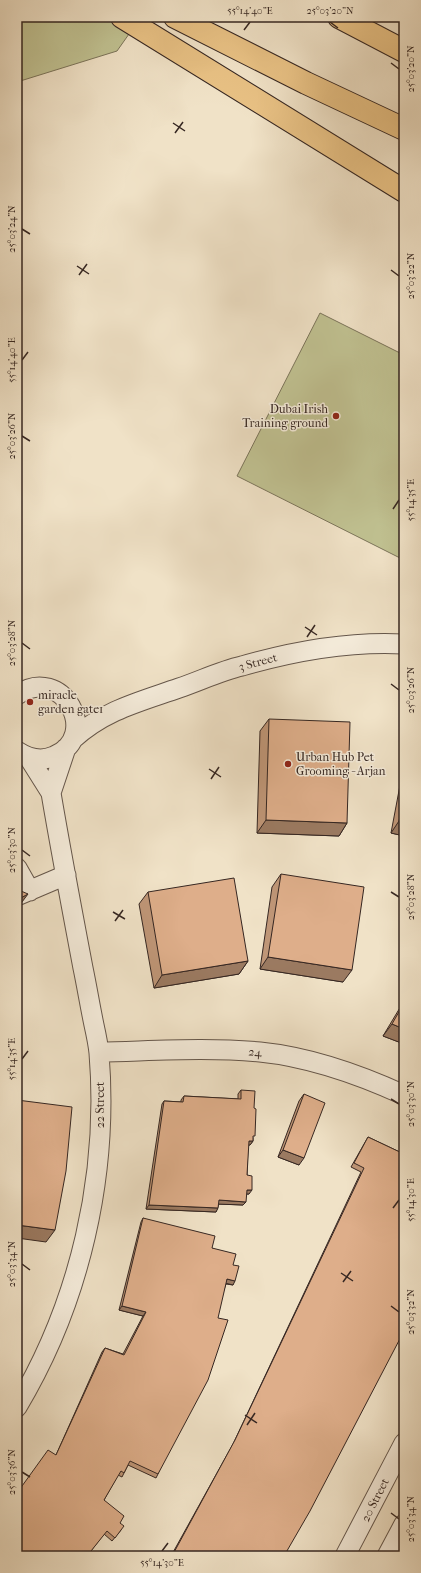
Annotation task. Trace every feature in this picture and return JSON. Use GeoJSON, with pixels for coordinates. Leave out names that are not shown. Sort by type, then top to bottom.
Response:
{"type":"FeatureCollection","features":[{"type":"Feature","properties":{"kind":"highway"},"geometry":{"type":"LineString","coordinates":[[122,17],[404,191]]}},
{"type":"Feature","properties":{"kind":"highway"},"geometry":{"type":"LineString","coordinates":[[175,17],[306,83],[404,129]]}},
{"type":"Feature","properties":{"kind":"highway"},"geometry":{"type":"LineString","coordinates":[[339,17],[404,51]]}},
{"type":"Feature","properties":{"kind":"street","name":"3 Street"},"geometry":{"type":"LineString","coordinates":[[23,754],[39,759],[49,758],[58,754],[94,722],[117,709],[240,666],[284,655],[329,647],[374,642],[404,644]]}},
{"type":"Feature","properties":{"kind":"street"},"geometry":{"type":"LineString","coordinates":[[17,695],[26,690],[42,687],[59,693],[72,706]]}},
{"type":"Feature","properties":{"kind":"street","name":"3 Street"},"geometry":{"type":"LineString","coordinates":[[72,706],[94,710],[117,709]]}},
{"type":"Feature","properties":{"kind":"street","name":"22 Street"},"geometry":{"type":"LineString","coordinates":[[51,793],[76,728],[76,716],[72,706]]}},
{"type":"Feature","properties":{"kind":"street","name":"22 Street"},"geometry":{"type":"LineString","coordinates":[[17,1407],[31,1382],[59,1322],[78,1263],[88,1225],[95,1188],[101,1110],[99,1052],[51,793],[23,754]]}},
{"type":"Feature","properties":{"kind":"street"},"geometry":{"type":"LineString","coordinates":[[17,868],[24,893],[66,875]]}},
{"type":"Feature","properties":{"kind":"street","name":"24"},"geometry":{"type":"LineString","coordinates":[[99,1052],[228,1050],[261,1052],[295,1058],[343,1070],[369,1079],[404,1095]]}},
{"type":"Feature","properties":{"kind":"street","name":"20 Street"},"geometry":{"type":"LineString","coordinates":[[345,1556],[404,1443]]}},
{"type":"Feature","properties":{"kind":"street"},"geometry":{"type":"LineString","coordinates":[[387,1556],[404,1524]]}},
{"type":"Feature","properties":{"kind":"green space"},"geometry":{"type":"Polygon","coordinates":[[[17,17],[141,17],[117,51],[17,82],[17,17]]]}},
{"type":"Feature","properties":{"kind":"green space","name":"Dubai Irish Training ground"},"geometry":{"type":"Polygon","coordinates":[[[320,313],[404,355],[404,560],[237,476],[320,313]]]}},
{"type":"Feature","properties":{"kind":"building"},"geometry":{"type":"Polygon","coordinates":[[[269,719],[350,722],[347,823],[266,820],[269,719]]]}},
{"type":"Feature","properties":{"kind":"building"},"geometry":{"type":"Polygon","coordinates":[[[404,797],[404,822],[399,821],[404,797]]]}},
{"type":"Feature","properties":{"kind":"building"},"geometry":{"type":"Polygon","coordinates":[[[281,874],[364,887],[352,970],[268,957],[281,874]]]}},
{"type":"Feature","properties":{"kind":"building"},"geometry":{"type":"Polygon","coordinates":[[[234,878],[248,961],[162,975],[148,892],[234,878]]]}},
{"type":"Feature","properties":{"kind":"building"},"geometry":{"type":"Polygon","coordinates":[[[17,883],[21,891],[28,894],[17,900],[17,883]]]}},
{"type":"Feature","properties":{"kind":"building"},"geometry":{"type":"Polygon","coordinates":[[[404,1003],[404,1029],[392,1024],[404,1003]]]}},
{"type":"Feature","properties":{"kind":"building"},"geometry":{"type":"Polygon","coordinates":[[[241,1090],[255,1091],[254,1108],[256,1109],[255,1136],[253,1136],[253,1141],[249,1141],[247,1175],[252,1176],[252,1190],[247,1190],[246,1202],[219,1200],[218,1208],[149,1205],[164,1101],[183,1102],[184,1096],[241,1099],[241,1090]]]}},
{"type":"Feature","properties":{"kind":"building"},"geometry":{"type":"Polygon","coordinates":[[[304,1094],[325,1103],[304,1158],[283,1150],[304,1094]]]}},
{"type":"Feature","properties":{"kind":"building"},"geometry":{"type":"Polygon","coordinates":[[[17,1100],[72,1107],[66,1171],[55,1230],[17,1225],[17,1100]]]}},
{"type":"Feature","properties":{"kind":"building"},"geometry":{"type":"Polygon","coordinates":[[[368,1137],[404,1154],[404,1331],[310,1511],[284,1556],[172,1556],[235,1440],[364,1168],[354,1163],[368,1137]]]}},
{"type":"Feature","properties":{"kind":"building"},"geometry":{"type":"Polygon","coordinates":[[[143,1218],[215,1236],[212,1248],[236,1254],[233,1265],[239,1266],[235,1281],[227,1279],[218,1318],[228,1320],[208,1380],[158,1474],[130,1461],[124,1473],[121,1471],[104,1500],[124,1516],[120,1523],[124,1526],[115,1538],[107,1531],[87,1556],[23,1556],[17,1551],[19,1541],[17,1540],[17,1493],[48,1450],[56,1455],[105,1348],[124,1355],[146,1312],[122,1306],[143,1218]]]}},
{"type":"Feature","properties":{"kind":"place","name":"Dubai Irish Training ground"},"geometry":{"type":"Point","coordinates":[336,416]}},
{"type":"Feature","properties":{"kind":"place","name":"miracle garden gate1"},"geometry":{"type":"Point","coordinates":[30,702]}},
{"type":"Feature","properties":{"kind":"place","name":"Urban Hub Pet Grooming - Arjan"},"geometry":{"type":"Point","coordinates":[288,764]}}]}
